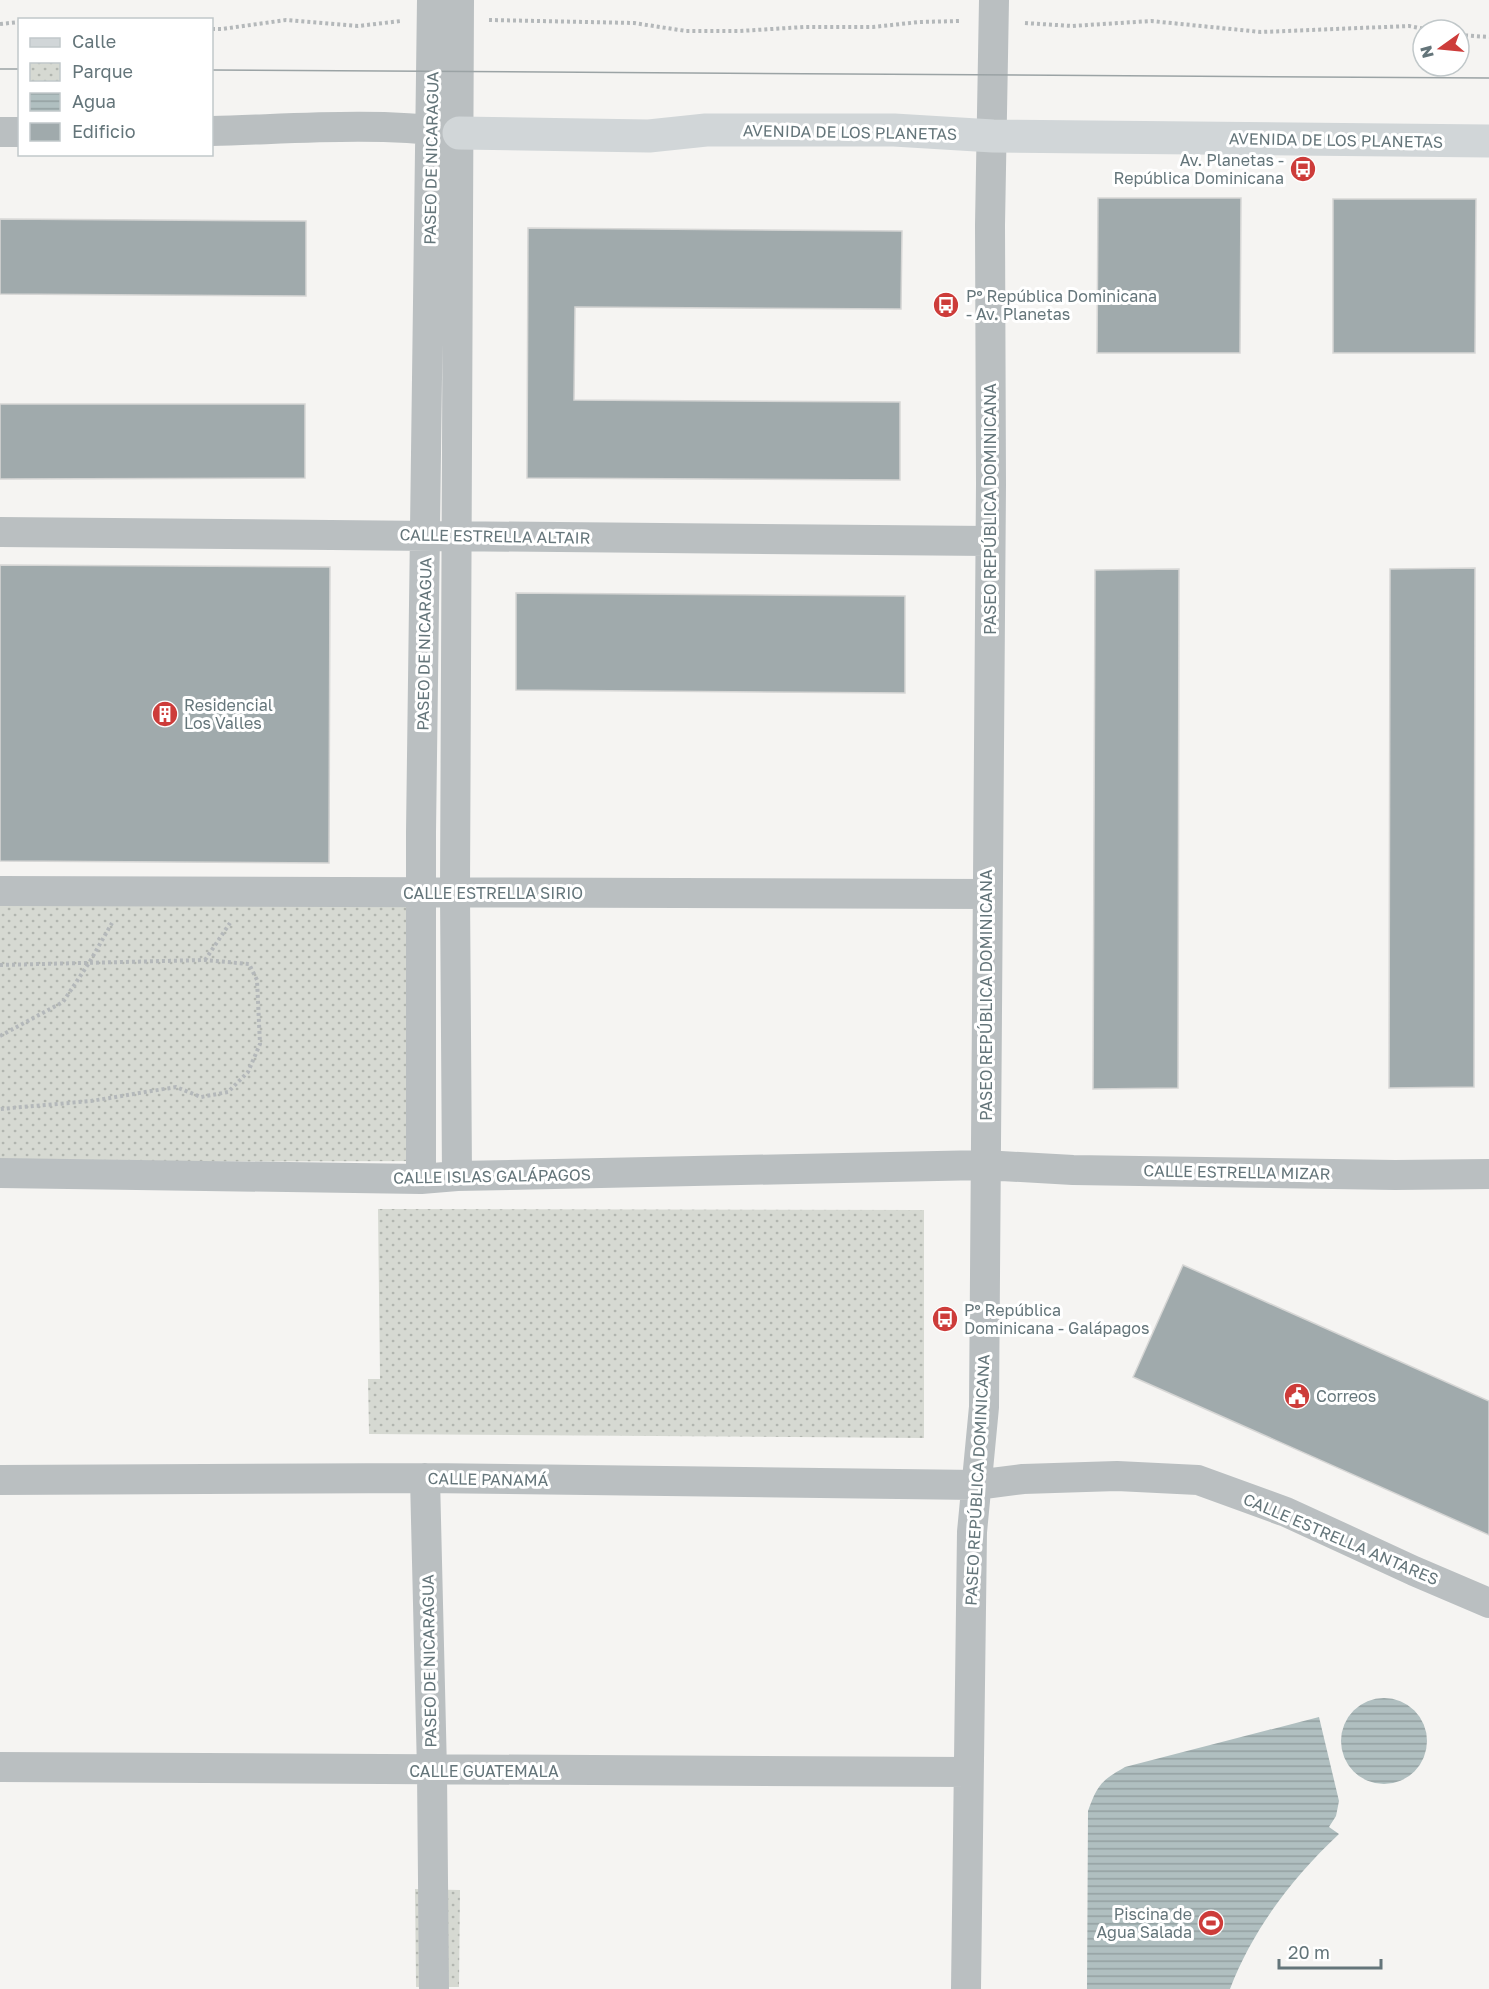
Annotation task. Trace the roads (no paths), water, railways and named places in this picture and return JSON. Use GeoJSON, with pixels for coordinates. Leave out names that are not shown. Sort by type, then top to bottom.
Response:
{"type":"FeatureCollection","features":[{"type":"Feature","properties":{"kind":"street","name":"PASEO DE NICARAGUA"},"geometry":{"type":"LineString","coordinates":[[446,9],[445,131],[457,536],[454,892],[457,1176]]}},
{"type":"Feature","properties":{"kind":"street","name":"PASEO REPÚBLICA DOMINICANA"},"geometry":{"type":"LineString","coordinates":[[966,1989],[972,1532],[984,1407],[984,1166],[987,1106],[991,484],[990,225],[994,10]]}},
{"type":"Feature","properties":{"kind":"street","name":"AVENIDA DE LOS PLANETAS"},"geometry":{"type":"LineString","coordinates":[[213,131],[354,128],[649,136],[706,130],[894,130],[993,136],[1489,141]]}},
{"type":"Feature","properties":{"kind":"street","name":"PASEO DE NICARAGUA"},"geometry":{"type":"LineString","coordinates":[[421,1179],[421,832],[426,536],[445,131]]}},
{"type":"Feature","properties":{"kind":"street"},"geometry":{"type":"LineString","coordinates":[[0,132],[18,132]]}},
{"type":"Feature","properties":{"kind":"street","name":"CALLE ESTRELLA ALTAIR"},"geometry":{"type":"LineString","coordinates":[[0,532],[989,541]]}},
{"type":"Feature","properties":{"kind":"street","name":"CALLE ESTRELLA SIRIO"},"geometry":{"type":"LineString","coordinates":[[0,891],[987,894]]}},
{"type":"Feature","properties":{"kind":"street","name":"CALLE ISLAS GALÁPAGOS"},"geometry":{"type":"LineString","coordinates":[[0,1173],[421,1179],[457,1176],[984,1166]]}},
{"type":"Feature","properties":{"kind":"street","name":"CALLE ESTRELLA MIZAR"},"geometry":{"type":"LineString","coordinates":[[984,1166],[1073,1170],[1395,1175],[1489,1174]]}},
{"type":"Feature","properties":{"kind":"street","name":"CALLE ESTRELLA ANTARES"},"geometry":{"type":"LineString","coordinates":[[976,1485],[1023,1479],[1117,1476],[1198,1480],[1286,1512],[1489,1603]]}},
{"type":"Feature","properties":{"kind":"street","name":"PASEO DE NICARAGUA"},"geometry":{"type":"LineString","coordinates":[[425,1478],[432,1770],[434,1989]]}},
{"type":"Feature","properties":{"kind":"street","name":"CALLE PANAMÁ"},"geometry":{"type":"LineString","coordinates":[[0,1480],[425,1478],[976,1485]]}},
{"type":"Feature","properties":{"kind":"street","name":"CALLE GUATEMALA"},"geometry":{"type":"LineString","coordinates":[[0,1767],[968,1772]]}},
{"type":"Feature","properties":{"kind":"water"},"geometry":{"type":"Polygon","coordinates":[[[1384,1698],[1408,1705],[1420,1717],[1427,1741],[1420,1765],[1408,1777],[1384,1784],[1360,1777],[1348,1765],[1341,1741],[1348,1717],[1360,1705],[1384,1698]]]}},
{"type":"Feature","properties":{"kind":"water"},"geometry":{"type":"Polygon","coordinates":[[[1319,1717],[1339,1801],[1336,1816],[1329,1827],[1339,1834],[1305,1868],[1262,1925],[1230,1989],[1087,1989],[1088,1811],[1101,1784],[1125,1767],[1319,1717]]]}},
{"type":"Feature","properties":{"kind":"tram line"},"geometry":{"type":"LineString","coordinates":[[0,69],[18,69]]}},
{"type":"Feature","properties":{"kind":"tram line"},"geometry":{"type":"LineString","coordinates":[[213,70],[1489,78]]}},
{"type":"Feature","properties":{"kind":"place","name":"Av. Planetas - República Dominicana"},"geometry":{"type":"Point","coordinates":[1303,169]}},
{"type":"Feature","properties":{"kind":"place","name":"Pº República Dominicana - Av. Planetas"},"geometry":{"type":"Point","coordinates":[946,305]}},
{"type":"Feature","properties":{"kind":"place","name":"Residencial Los Valles"},"geometry":{"type":"Point","coordinates":[165,714]}},
{"type":"Feature","properties":{"kind":"place","name":"Pº República Dominicana - Galápagos"},"geometry":{"type":"Point","coordinates":[945,1319]}},
{"type":"Feature","properties":{"kind":"place","name":"Correos"},"geometry":{"type":"Point","coordinates":[1297,1396]}},
{"type":"Feature","properties":{"kind":"place","name":"Piscina de Agua Salada"},"geometry":{"type":"Point","coordinates":[1211,1923]}}]}
